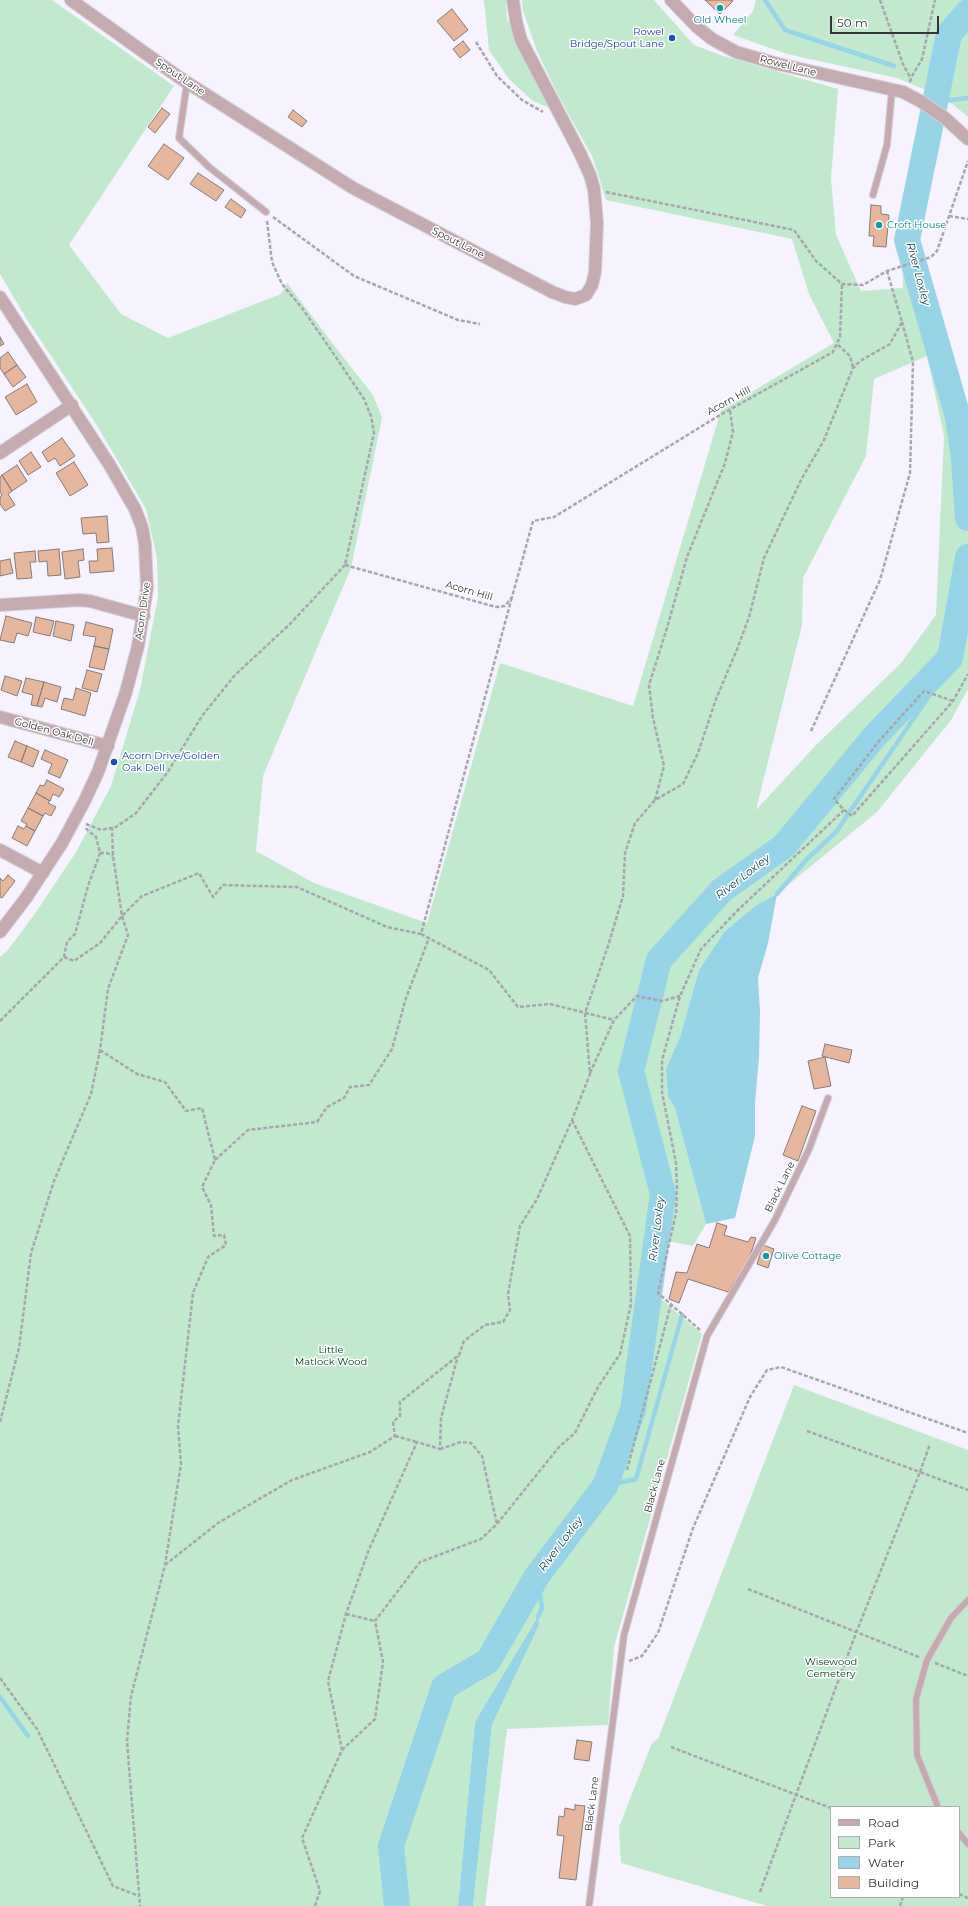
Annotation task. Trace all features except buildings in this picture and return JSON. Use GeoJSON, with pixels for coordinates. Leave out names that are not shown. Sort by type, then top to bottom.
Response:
{"type":"FeatureCollection","features":[{"type":"Feature","properties":{"kind":"street","name":"Spout Lane"},"geometry":{"type":"LineString","coordinates":[[71,0],[187,83],[352,188],[565,298],[575,299],[586,295],[592,285],[595,272],[597,223],[594,189],[590,175],[522,40],[516,21],[513,0]]}},
{"type":"Feature","properties":{"kind":"street","name":"Rowel Lane"},"geometry":{"type":"LineString","coordinates":[[672,0],[697,27],[712,39],[736,52],[778,64],[892,89],[920,101],[945,118],[968,139]]}},
{"type":"Feature","properties":{"kind":"street","name":"Acorn Drive"},"geometry":{"type":"LineString","coordinates":[[0,297],[72,405],[123,486],[135,509],[142,527],[148,565],[148,588],[144,616],[126,692],[108,746],[85,800],[75,819],[43,873],[0,932]]}},
{"type":"Feature","properties":{"kind":"street"},"geometry":{"type":"LineString","coordinates":[[0,453],[72,405]]}},
{"type":"Feature","properties":{"kind":"street"},"geometry":{"type":"LineString","coordinates":[[0,605],[79,600],[90,601],[144,616]]}},
{"type":"Feature","properties":{"kind":"street","name":"Golden Oak Dell"},"geometry":{"type":"LineString","coordinates":[[0,717],[108,746]]}},
{"type":"Feature","properties":{"kind":"street"},"geometry":{"type":"LineString","coordinates":[[0,850],[43,873]]}},
{"type":"Feature","properties":{"kind":"lane"},"geometry":{"type":"LineString","coordinates":[[187,83],[179,138],[209,167],[266,212]]}},
{"type":"Feature","properties":{"kind":"lane"},"geometry":{"type":"LineString","coordinates":[[873,195],[887,145],[892,89]]}},
{"type":"Feature","properties":{"kind":"lane","name":"Black Lane"},"geometry":{"type":"LineString","coordinates":[[589,1906],[624,1636],[707,1336],[775,1220],[809,1149],[828,1098]]}},
{"type":"Feature","properties":{"kind":"lane"},"geometry":{"type":"LineString","coordinates":[[938,1806],[917,1755],[916,1700],[928,1660],[951,1618],[968,1600]]}},
{"type":"Feature","properties":{"kind":"lane"},"geometry":{"type":"LineString","coordinates":[[960,1834],[968,1844]]}},
{"type":"Feature","properties":{"kind":"path"},"geometry":{"type":"LineString","coordinates":[[880,0],[903,64],[911,78]]}},
{"type":"Feature","properties":{"kind":"path"},"geometry":{"type":"LineString","coordinates":[[908,95],[911,78],[922,59],[935,0]]}},
{"type":"Feature","properties":{"kind":"path"},"geometry":{"type":"LineString","coordinates":[[476,42],[497,76],[522,100],[565,124]]}},
{"type":"Feature","properties":{"kind":"path"},"geometry":{"type":"LineString","coordinates":[[594,189],[794,230],[816,261],[842,284],[863,285],[887,271],[932,256],[937,251],[968,161]]}},
{"type":"Feature","properties":{"kind":"path"},"geometry":{"type":"LineString","coordinates":[[266,212],[354,276],[458,320],[480,324]]}},
{"type":"Feature","properties":{"kind":"path"},"geometry":{"type":"LineString","coordinates":[[75,819],[101,830],[116,827],[136,813],[167,773],[202,716],[235,675],[290,623],[345,565],[374,433],[371,416],[364,399],[329,346],[282,284],[272,262],[266,212]]}},
{"type":"Feature","properties":{"kind":"path"},"geometry":{"type":"LineString","coordinates":[[949,216],[968,219]]}},
{"type":"Feature","properties":{"kind":"path"},"geometry":{"type":"LineString","coordinates":[[811,731],[880,580],[910,473],[913,362],[887,271]]}},
{"type":"Feature","properties":{"kind":"path"},"geometry":{"type":"LineString","coordinates":[[842,284],[840,337],[838,345],[850,356],[853,368]]}},
{"type":"Feature","properties":{"kind":"path"},"geometry":{"type":"LineString","coordinates":[[590,1074],[585,1013],[608,946],[622,896],[625,853],[635,822],[655,800],[683,784],[698,753],[716,699],[747,623],[764,558],[801,480],[824,440],[853,368],[860,361],[890,344],[902,322]]}},
{"type":"Feature","properties":{"kind":"path","name":"Acorn Hill"},"geometry":{"type":"LineString","coordinates":[[345,565],[496,607],[505,606],[512,597],[533,521],[554,517],[730,410],[833,352],[838,345]]}},
{"type":"Feature","properties":{"kind":"path"},"geometry":{"type":"LineString","coordinates":[[655,800],[664,766],[653,718],[649,685],[667,628],[686,557],[724,462],[733,432],[730,410]]}},
{"type":"Feature","properties":{"kind":"path"},"geometry":{"type":"LineString","coordinates":[[421,934],[512,597]]}},
{"type":"Feature","properties":{"kind":"path"},"geometry":{"type":"LineString","coordinates":[[953,701],[924,691],[879,741],[834,798],[844,810],[852,816],[953,701],[968,674]]}},
{"type":"Feature","properties":{"kind":"path"},"geometry":{"type":"LineString","coordinates":[[707,1336],[658,1293],[676,1213],[677,1186],[676,1163],[662,1092],[662,1060],[680,996],[700,949],[737,911],[844,810]]}},
{"type":"Feature","properties":{"kind":"path"},"geometry":{"type":"LineString","coordinates":[[0,1422],[19,1348],[31,1253],[54,1181],[91,1094],[100,1050],[108,989],[128,935],[122,916],[113,856],[112,828]]}},
{"type":"Feature","properties":{"kind":"path"},"geometry":{"type":"LineString","coordinates":[[0,1021],[64,957],[67,942],[75,934],[88,886],[100,853],[96,837]]}},
{"type":"Feature","properties":{"kind":"path"},"geometry":{"type":"LineString","coordinates":[[100,853],[107,853],[113,856]]}},
{"type":"Feature","properties":{"kind":"path"},"geometry":{"type":"LineString","coordinates":[[64,957],[74,961],[100,943],[122,916],[142,896],[199,873],[213,897],[223,885],[297,887],[387,928],[421,934],[489,970],[518,1007],[550,1004],[614,1020]]}},
{"type":"Feature","properties":{"kind":"path"},"geometry":{"type":"LineString","coordinates":[[140,1906],[127,1741],[131,1696],[165,1565],[181,1464],[178,1426],[193,1293],[208,1257],[226,1245],[224,1235],[214,1236],[211,1205],[202,1187],[215,1160],[248,1130],[317,1122],[327,1107],[344,1098],[350,1087],[369,1085],[392,1049],[406,998],[429,938]]}},
{"type":"Feature","properties":{"kind":"path"},"geometry":{"type":"LineString","coordinates":[[440,1449],[441,1418],[464,1341],[484,1325],[503,1322],[510,1310],[508,1294],[513,1257],[520,1226],[537,1199],[614,1020],[638,996],[662,1001],[680,996]]}},
{"type":"Feature","properties":{"kind":"path"},"geometry":{"type":"LineString","coordinates":[[100,1050],[137,1074],[165,1082],[186,1111],[202,1108],[215,1160]]}},
{"type":"Feature","properties":{"kind":"path"},"geometry":{"type":"LineString","coordinates":[[374,1621],[420,1562],[481,1539],[497,1524],[559,1447],[575,1433],[598,1387],[620,1354],[632,1304],[630,1236],[572,1120]]}},
{"type":"Feature","properties":{"kind":"path"},"geometry":{"type":"LineString","coordinates":[[627,1470],[670,1304]]}},
{"type":"Feature","properties":{"kind":"path"},"geometry":{"type":"LineString","coordinates":[[395,1436],[393,1422],[400,1416],[400,1402],[459,1355]]}},
{"type":"Feature","properties":{"kind":"path"},"geometry":{"type":"LineString","coordinates":[[620,1661],[633,1661],[642,1656],[658,1633],[693,1528],[750,1397],[767,1370],[781,1367],[968,1433]]}},
{"type":"Feature","properties":{"kind":"path"},"geometry":{"type":"LineString","coordinates":[[807,1431],[968,1490]]}},
{"type":"Feature","properties":{"kind":"path"},"geometry":{"type":"LineString","coordinates":[[165,1565],[218,1522],[292,1480],[370,1452],[395,1436],[440,1449],[461,1442],[471,1443],[482,1456],[497,1524]]}},
{"type":"Feature","properties":{"kind":"path"},"geometry":{"type":"LineString","coordinates":[[342,1750],[328,1682],[346,1614],[368,1552],[417,1442]]}},
{"type":"Feature","properties":{"kind":"path"},"geometry":{"type":"LineString","coordinates":[[760,1892],[856,1633],[930,1444]]}},
{"type":"Feature","properties":{"kind":"path"},"geometry":{"type":"LineString","coordinates":[[748,1589],[856,1633],[968,1676]]}},
{"type":"Feature","properties":{"kind":"path"},"geometry":{"type":"LineString","coordinates":[[346,1614],[374,1621]]}},
{"type":"Feature","properties":{"kind":"path"},"geometry":{"type":"LineString","coordinates":[[315,1906],[320,1891],[302,1838],[342,1750],[375,1719],[383,1662],[374,1621]]}},
{"type":"Feature","properties":{"kind":"path"},"geometry":{"type":"LineString","coordinates":[[0,1678],[37,1729],[113,1886],[139,1896]]}},
{"type":"Feature","properties":{"kind":"path"},"geometry":{"type":"LineString","coordinates":[[670,1747],[830,1808]]}},
{"type":"Feature","properties":{"kind":"green space","name":"Little Matlock Wood"},"geometry":{"type":"Polygon","coordinates":[[[0,0],[52,0],[174,86],[69,245],[121,314],[168,338],[281,294],[287,283],[373,395],[382,418],[351,568],[263,776],[256,851],[314,883],[427,923],[500,663],[633,706],[721,410],[834,343],[809,294],[792,239],[606,200],[593,158],[559,97],[537,51],[523,11],[522,0],[654,0],[694,45],[720,55],[838,89],[831,179],[836,235],[861,291],[903,288],[902,255],[919,121],[942,133],[918,243],[966,409],[968,404],[968,689],[951,720],[877,812],[777,894],[755,906],[724,932],[699,970],[680,1037],[666,1069],[668,1097],[675,1108],[706,1224],[693,1246],[668,1241],[655,1294],[702,1334],[614,1647],[608,1725],[507,1729],[485,1906],[473,1906],[492,1725],[539,1625],[475,1722],[458,1906],[0,1906],[0,957],[7,951],[34,915],[76,852],[111,786],[140,690],[158,597],[157,558],[146,509],[98,427],[26,318],[0,274],[0,0]],[[927,356],[874,379],[866,456],[803,578],[802,625],[756,810],[816,745],[901,663],[936,615],[944,436],[927,356]]]}},
{"type":"Feature","properties":{"kind":"green space"},"geometry":{"type":"Polygon","coordinates":[[[484,0],[506,0],[507,19],[552,109],[533,101],[509,79],[489,50],[484,0]]]}},
{"type":"Feature","properties":{"kind":"green space"},"geometry":{"type":"Polygon","coordinates":[[[756,0],[968,0],[968,117],[945,98],[897,78],[787,54],[733,35],[753,11],[756,0]]]}},
{"type":"Feature","properties":{"kind":"green space","name":"Wisewood Cemetery"},"geometry":{"type":"Polygon","coordinates":[[[794,1385],[968,1450],[968,1906],[767,1906],[621,1863],[619,1827],[652,1743],[658,1739],[794,1385]]]}},
{"type":"Feature","properties":{"kind":"water"},"geometry":{"type":"Polygon","coordinates":[[[777,894],[768,943],[758,978],[760,1011],[759,1058],[755,1103],[755,1136],[735,1218],[706,1224],[675,1108],[668,1097],[666,1069],[680,1037],[699,970],[724,932],[755,906],[777,894]]]}},
{"type":"Feature","properties":{"kind":"water"},"geometry":{"type":"Polygon","coordinates":[[[538,1617],[539,1625],[492,1725],[473,1906],[458,1906],[475,1722],[538,1617]]]}},
{"type":"Feature","properties":{"kind":"waterway"},"geometry":{"type":"LineString","coordinates":[[765,0],[785,30],[894,66]]}},
{"type":"Feature","properties":{"kind":"waterway","name":"River Loxley"},"geometry":{"type":"LineString","coordinates":[[968,12],[949,34],[907,240],[958,417],[964,459],[968,518]]}},
{"type":"Feature","properties":{"kind":"waterway"},"geometry":{"type":"LineString","coordinates":[[936,102],[968,98]]}},
{"type":"Feature","properties":{"kind":"waterway","name":"River Loxley"},"geometry":{"type":"LineString","coordinates":[[397,1906],[391,1846],[444,1687],[488,1661],[537,1576],[605,1486],[633,1410],[663,1194],[631,1071],[659,960],[722,890],[784,846],[875,736],[950,658],[968,557]]}},
{"type":"Feature","properties":{"kind":"waterway"},"geometry":{"type":"LineString","coordinates":[[777,894],[807,859],[836,832],[931,693],[930,678]]}},
{"type":"Feature","properties":{"kind":"waterway"},"geometry":{"type":"LineString","coordinates":[[605,1486],[636,1479],[682,1315]]}},
{"type":"Feature","properties":{"kind":"waterway"},"geometry":{"type":"LineString","coordinates":[[537,1576],[542,1608],[538,1617]]}},
{"type":"Feature","properties":{"kind":"waterway"},"geometry":{"type":"LineString","coordinates":[[0,1697],[28,1736]]}},
{"type":"Feature","properties":{"kind":"place","name":"Old Wheel"},"geometry":{"type":"Point","coordinates":[720,8]}},
{"type":"Feature","properties":{"kind":"place","name":"Rowel Bridge/Spout Lane"},"geometry":{"type":"Point","coordinates":[672,38]}},
{"type":"Feature","properties":{"kind":"place","name":"Croft House"},"geometry":{"type":"Point","coordinates":[879,225]}},
{"type":"Feature","properties":{"kind":"place","name":"Acorn Drive/Golden Oak Dell"},"geometry":{"type":"Point","coordinates":[114,762]}},
{"type":"Feature","properties":{"kind":"place","name":"Olive Cottage"},"geometry":{"type":"Point","coordinates":[766,1256]}}]}
